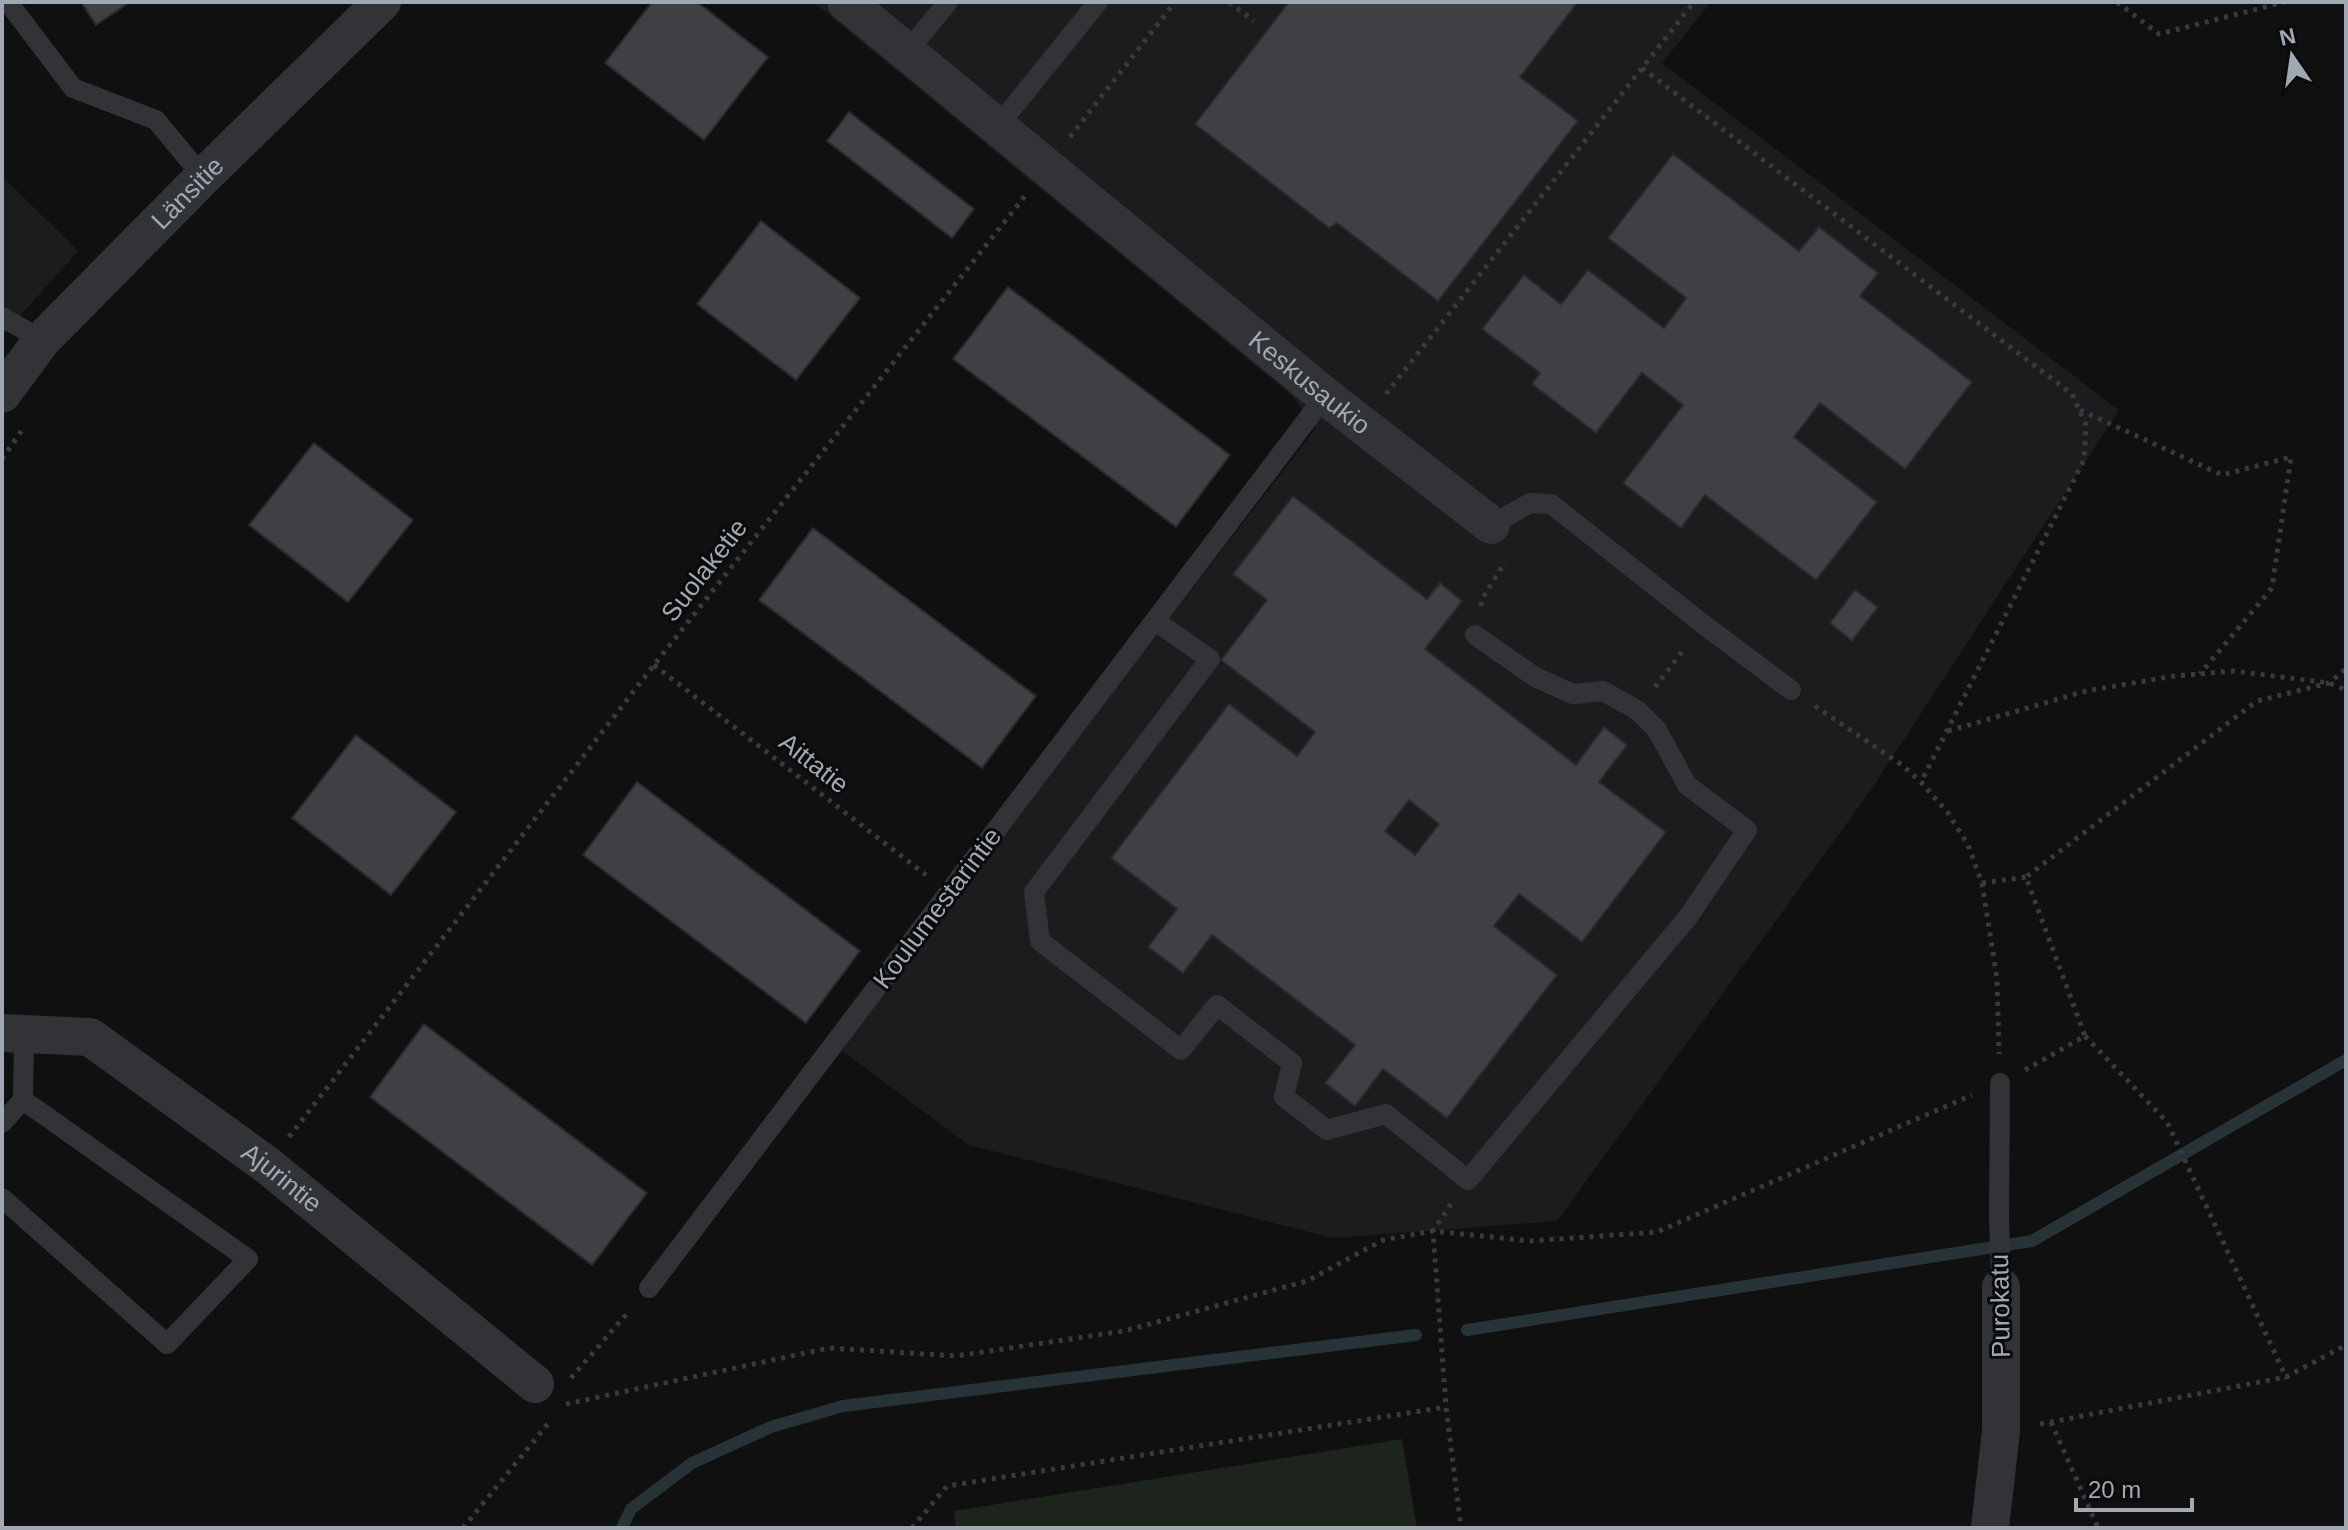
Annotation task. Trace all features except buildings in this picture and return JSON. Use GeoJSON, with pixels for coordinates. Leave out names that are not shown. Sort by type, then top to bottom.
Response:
{"type":"FeatureCollection","features":[{"type":"Feature","properties":{"kind":"street","name":"Länsitie"},"geometry":{"type":"LineString","coordinates":[[2,394],[42,340],[382,2]]}},
{"type":"Feature","properties":{"kind":"street","name":"Keskusaukio"},"geometry":{"type":"LineString","coordinates":[[846,2],[1325,396],[1491,525]]}},
{"type":"Feature","properties":{"kind":"street","name":"Ajurintie"},"geometry":{"type":"LineString","coordinates":[[13,1034],[90,1037],[267,1165],[535,1384]]}},
{"type":"Feature","properties":{"kind":"street","name":"Purokatu"},"geometry":{"type":"LineString","coordinates":[[1990,1528],[2001,1431],[2001,1287]]}},
{"type":"Feature","properties":{"kind":"lane"},"geometry":{"type":"LineString","coordinates":[[8,2],[73,88],[156,120],[203,177]]}},
{"type":"Feature","properties":{"kind":"lane"},"geometry":{"type":"LineString","coordinates":[[907,52],[948,2]]}},
{"type":"Feature","properties":{"kind":"lane"},"geometry":{"type":"LineString","coordinates":[[998,126],[1098,2]]}},
{"type":"Feature","properties":{"kind":"lane"},"geometry":{"type":"LineString","coordinates":[[2,317],[42,340]]}},
{"type":"Feature","properties":{"kind":"lane","name":"Koulumestarintie"},"geometry":{"type":"LineString","coordinates":[[649,1288],[1325,396]]}},
{"type":"Feature","properties":{"kind":"lane","name":"Keskusaukio"},"geometry":{"type":"LineString","coordinates":[[1491,525],[1530,503],[1551,504],[1791,690]]}},
{"type":"Feature","properties":{"kind":"lane"},"geometry":{"type":"LineString","coordinates":[[1155,621],[1210,659],[1034,892],[1040,941],[1181,1050],[1217,1005],[1292,1063],[1284,1097],[1327,1130],[1386,1114],[1468,1180],[1688,917],[1747,830],[1687,785],[1657,730],[1637,710],[1603,691],[1573,694],[1535,677],[1475,635]]}},
{"type":"Feature","properties":{"kind":"lane"},"geometry":{"type":"LineString","coordinates":[[2,1198],[167,1344],[248,1259],[23,1100],[13,1034]]}},
{"type":"Feature","properties":{"kind":"lane","name":"Purokatu"},"geometry":{"type":"LineString","coordinates":[[2000,1083],[2001,1287]]}},
{"type":"Feature","properties":{"kind":"lane"},"geometry":{"type":"LineString","coordinates":[[2,1123],[23,1100]]}},
{"type":"Feature","properties":{"kind":"path","name":"Suolaketie"},"geometry":{"type":"LineString","coordinates":[[267,1165],[654,665],[1175,2]]}},
{"type":"Feature","properties":{"kind":"path"},"geometry":{"type":"LineString","coordinates":[[1229,2],[1254,21]]}},
{"type":"Feature","properties":{"kind":"path"},"geometry":{"type":"LineString","coordinates":[[1362,425],[1694,2]]}},
{"type":"Feature","properties":{"kind":"path"},"geometry":{"type":"LineString","coordinates":[[2117,2],[2159,34],[2285,2]]}},
{"type":"Feature","properties":{"kind":"path"},"geometry":{"type":"LineString","coordinates":[[1642,68],[2072,394],[2086,425],[2084,460],[1921,782]]}},
{"type":"Feature","properties":{"kind":"path"},"geometry":{"type":"LineString","coordinates":[[2079,410],[2222,475],[2291,457],[2272,588],[2200,674]]}},
{"type":"Feature","properties":{"kind":"path"},"geometry":{"type":"LineString","coordinates":[[1475,635],[1482,599],[1505,561]]}},
{"type":"Feature","properties":{"kind":"path"},"geometry":{"type":"LineString","coordinates":[[1637,710],[1703,624]]}},
{"type":"Feature","properties":{"kind":"path","name":"Aittatie"},"geometry":{"type":"LineString","coordinates":[[654,665],[949,893]]}},
{"type":"Feature","properties":{"kind":"path"},"geometry":{"type":"LineString","coordinates":[[1947,731],[2086,691],[2200,674],[2234,671],[2329,683],[2346,690]]}},
{"type":"Feature","properties":{"kind":"path"},"geometry":{"type":"LineString","coordinates":[[1791,690],[1902,765],[1948,813],[1968,845],[1982,883],[1997,979],[2000,1083]]}},
{"type":"Feature","properties":{"kind":"path"},"geometry":{"type":"LineString","coordinates":[[1982,883],[2026,877]]}},
{"type":"Feature","properties":{"kind":"path"},"geometry":{"type":"LineString","coordinates":[[2085,1036],[2167,1122],[2286,1377]]}},
{"type":"Feature","properties":{"kind":"path"},"geometry":{"type":"LineString","coordinates":[[1433,1231],[1446,1407],[1461,1528]]}},
{"type":"Feature","properties":{"kind":"path"},"geometry":{"type":"LineString","coordinates":[[535,1384],[558,1394],[649,1288]]}},
{"type":"Feature","properties":{"kind":"path"},"geometry":{"type":"LineString","coordinates":[[2001,1431],[2286,1377],[2346,1345]]}},
{"type":"Feature","properties":{"kind":"path"},"geometry":{"type":"LineString","coordinates":[[912,1528],[947,1486],[1446,1407]]}},
{"type":"Feature","properties":{"kind":"path"},"geometry":{"type":"LineString","coordinates":[[2051,1422],[2098,1528]]}},
{"type":"Feature","properties":{"kind":"shaded area"},"geometry":{"type":"Polygon","coordinates":[[[813,2],[1711,2],[1662,63],[2119,410],[1871,790],[1557,1221],[1333,1238],[969,1145],[838,1048],[1316,428],[1291,395],[813,2]]]}},
{"type":"Feature","properties":{"kind":"shaded area"},"geometry":{"type":"Polygon","coordinates":[[[2,176],[78,251],[2,336],[2,176]]]}},
{"type":"Feature","properties":{"kind":"shaded area"},"geometry":{"type":"Polygon","coordinates":[[[1402,1439],[1417,1528],[956,1528],[954,1511],[1402,1439]]]}},
{"type":"Feature","properties":{"kind":"waterway"},"geometry":{"type":"LineString","coordinates":[[1467,1330],[2032,1241],[2346,1060]]}},
{"type":"Feature","properties":{"kind":"waterway"},"geometry":{"type":"LineString","coordinates":[[622,1528],[631,1509],[692,1463],[771,1427],[843,1406],[1416,1335]]}}]}
